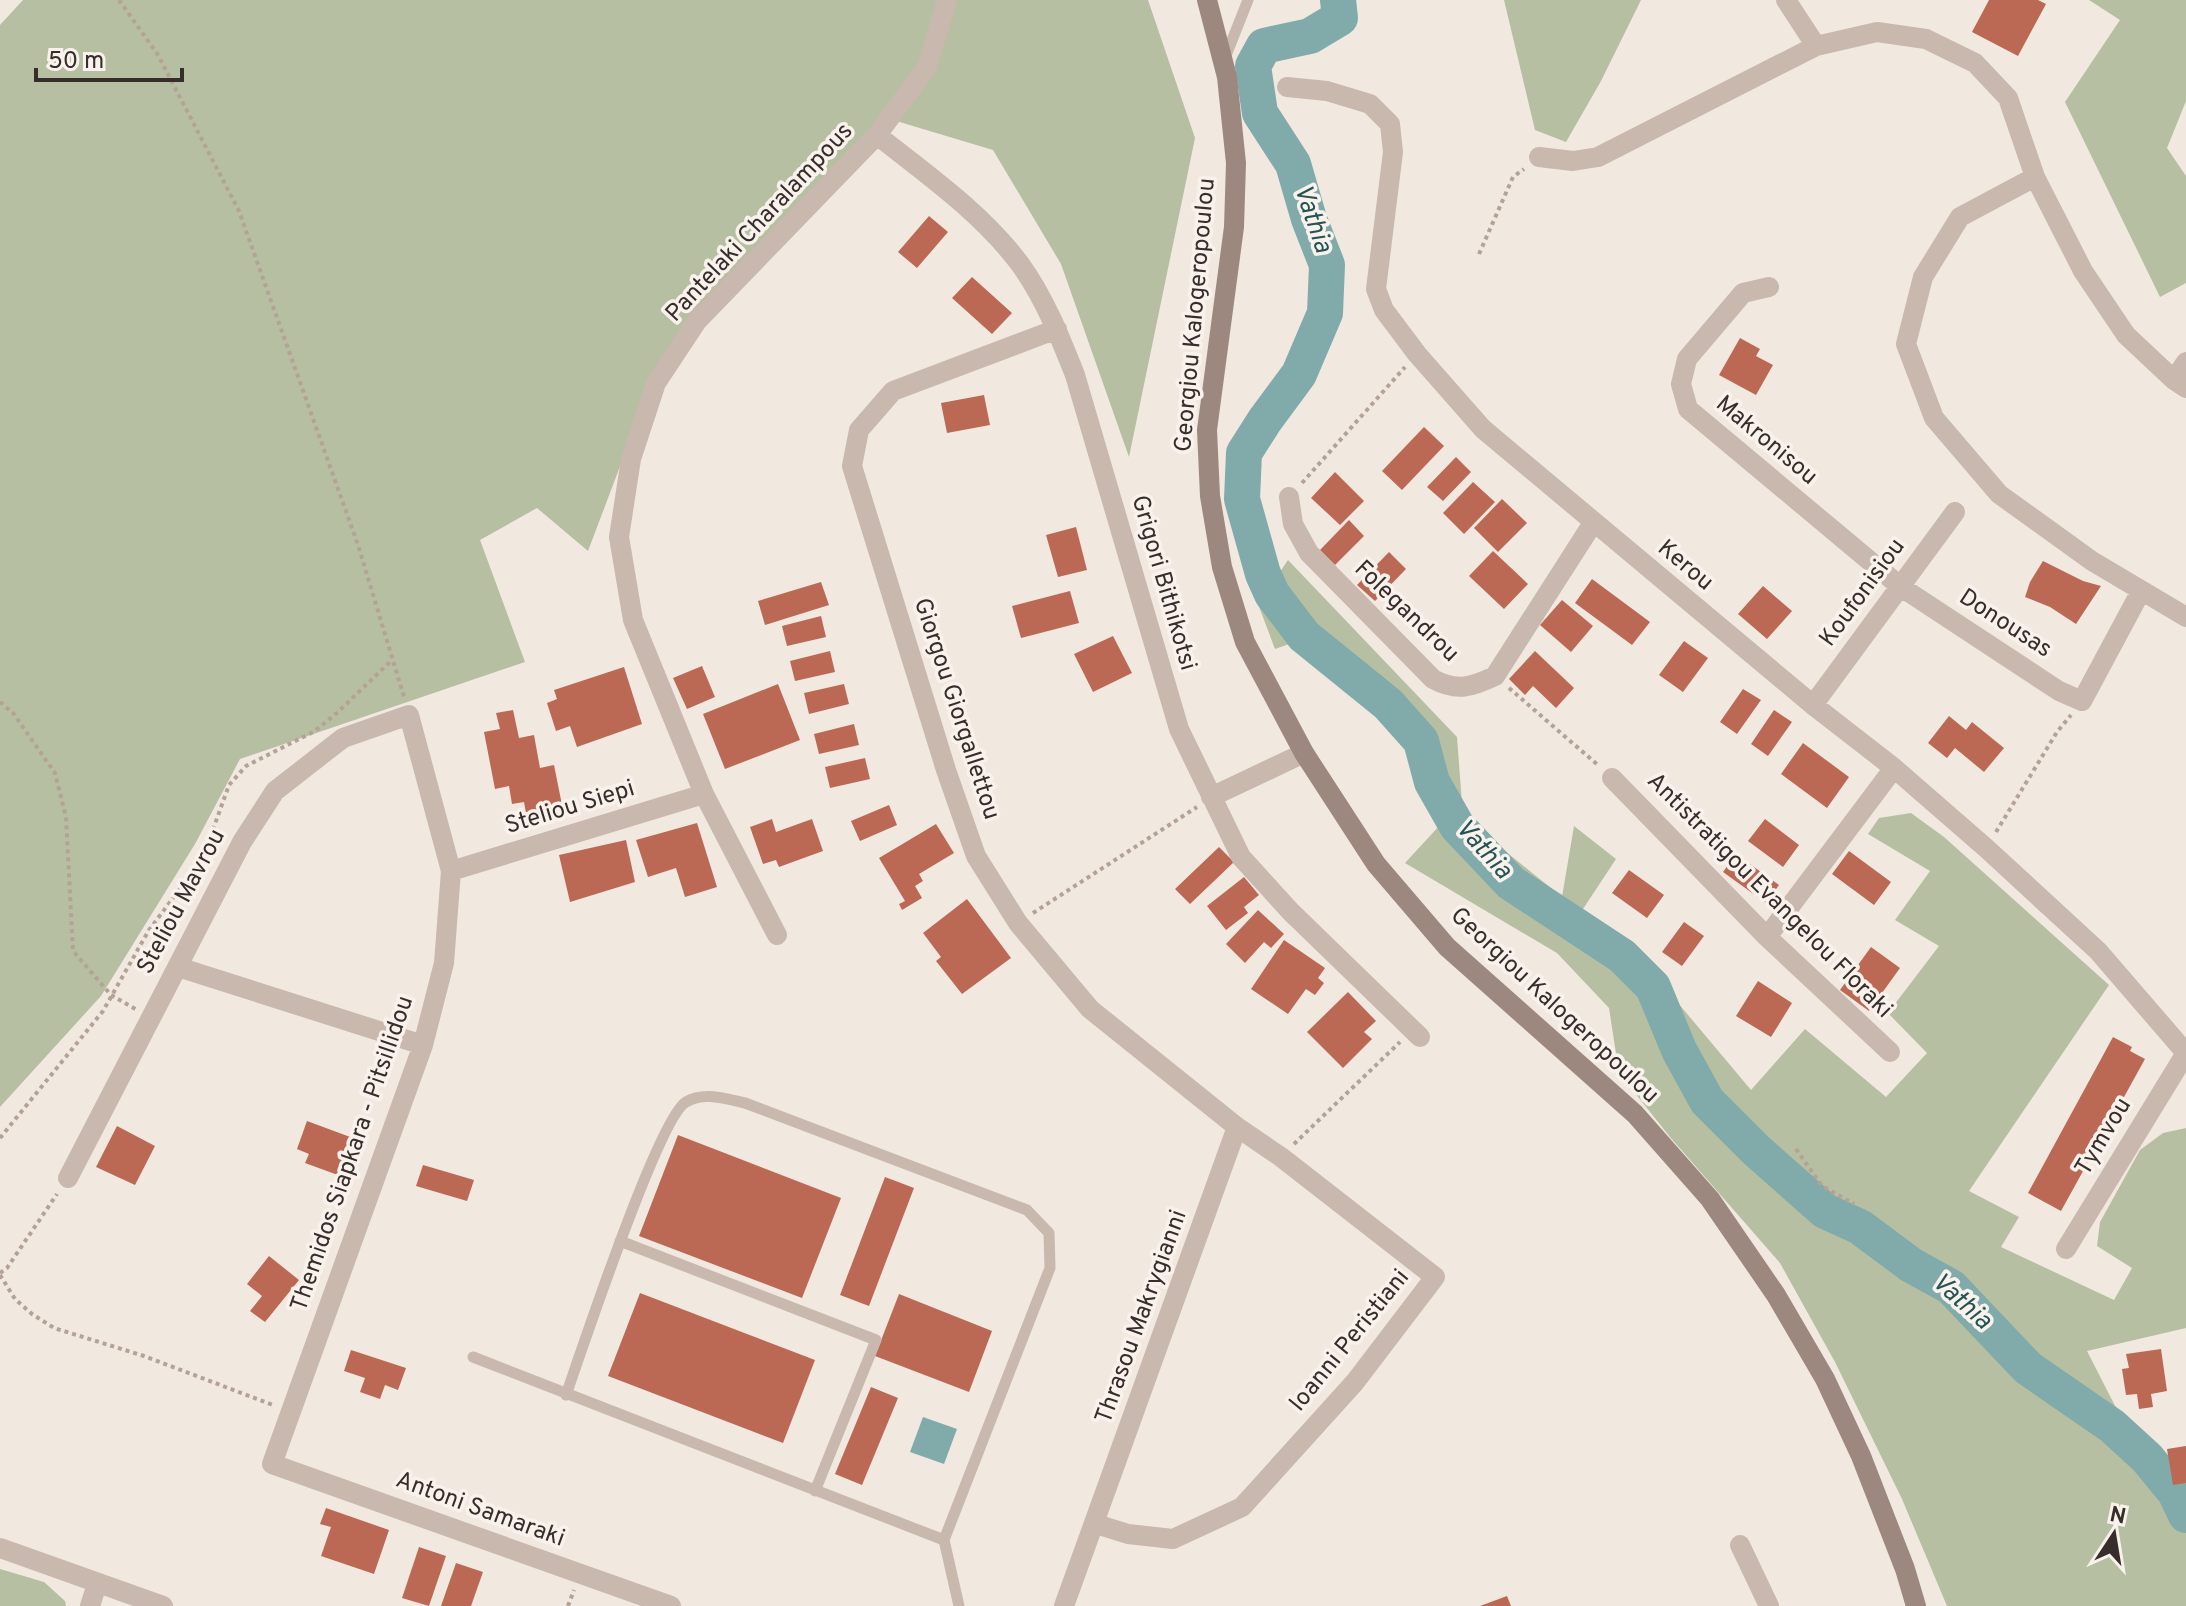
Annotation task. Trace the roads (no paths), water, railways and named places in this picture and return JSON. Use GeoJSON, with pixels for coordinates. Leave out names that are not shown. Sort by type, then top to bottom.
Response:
{"type":"FeatureCollection","features":[{"type":"Feature","properties":{"kind":"street","name":"Pantelaki Charalampous"},"geometry":{"type":"LineString","coordinates":[[777,935],[704,794],[633,620],[619,537],[631,459],[656,383],[697,321],[877,135],[927,67],[947,0]]}},
{"type":"Feature","properties":{"kind":"street","name":"Georgiou Kalogeropoulou"},"geometry":{"type":"LineString","coordinates":[[1207,0],[1224,63],[1236,163],[1234,227],[1207,430],[1210,496],[1222,567],[1245,642],[1304,753],[1376,864],[1447,947],[1635,1114],[1710,1199],[1776,1295],[1825,1379],[1861,1456],[1905,1569],[1916,1606]]}},
{"type":"Feature","properties":{"kind":"street"},"geometry":{"type":"LineString","coordinates":[[1786,0],[1816,46]]}},
{"type":"Feature","properties":{"kind":"street"},"geometry":{"type":"LineString","coordinates":[[1539,157],[1573,161],[1598,157],[1816,46],[1877,32],[1926,39],[1975,63],[2008,98],[2035,177],[2083,271],[2126,335],[2180,384],[2186,362]]}},
{"type":"Feature","properties":{"kind":"street","name":"Kerou"},"geometry":{"type":"LineString","coordinates":[[1287,87],[1327,91],[1370,104],[1390,124],[1393,152],[1376,289],[1384,310],[1417,354],[1483,429],[1813,705],[1894,768],[1986,848],[2098,951],[2186,1053]]}},
{"type":"Feature","properties":{"kind":"street","name":"Grigori Bithikotsi"},"geometry":{"type":"LineString","coordinates":[[877,135],[972,211],[1020,265],[1057,329],[1075,375],[1179,729],[1241,857],[1290,911],[1417,1033]]}},
{"type":"Feature","properties":{"kind":"street"},"geometry":{"type":"LineString","coordinates":[[2035,177],[1960,217],[1923,277],[1906,344],[1934,418],[1999,494],[2092,561],[2186,617]]}},
{"type":"Feature","properties":{"kind":"street","name":"Makronisou"},"geometry":{"type":"LineString","coordinates":[[1769,287],[1743,293],[1687,359],[1681,384],[1688,409],[1901,587]]}},
{"type":"Feature","properties":{"kind":"street","name":"Giorgou Giorgallettou"},"geometry":{"type":"LineString","coordinates":[[1057,329],[893,391],[859,430],[852,466],[946,770],[976,856],[1018,923],[1090,1009],[1237,1127]]}},
{"type":"Feature","properties":{"kind":"street","name":"Folegandrou"},"geometry":{"type":"LineString","coordinates":[[1289,497],[1293,524],[1309,553],[1433,679],[1449,687],[1469,688],[1495,676],[1593,523]]}},
{"type":"Feature","properties":{"kind":"street","name":"Koufonisiou"},"geometry":{"type":"LineString","coordinates":[[1813,705],[1955,512]]}},
{"type":"Feature","properties":{"kind":"street","name":"Donousas"},"geometry":{"type":"LineString","coordinates":[[1901,587],[2059,691],[2082,701],[2141,591]]}},
{"type":"Feature","properties":{"kind":"street","name":"Themidos Siapkara - Pitsillidou"},"geometry":{"type":"LineString","coordinates":[[272,1464],[423,1045],[444,963],[451,871],[409,715]]}},
{"type":"Feature","properties":{"kind":"street","name":"Steliou Mavrou"},"geometry":{"type":"LineString","coordinates":[[68,1178],[242,842],[275,791],[343,738],[409,715]]}},
{"type":"Feature","properties":{"kind":"street"},"geometry":{"type":"LineString","coordinates":[[1211,797],[1304,753]]}},
{"type":"Feature","properties":{"kind":"street"},"geometry":{"type":"LineString","coordinates":[[1767,937],[1894,768]]}},
{"type":"Feature","properties":{"kind":"street","name":"Antistratigou Evangelou Floraki"},"geometry":{"type":"LineString","coordinates":[[1612,778],[1767,937],[1890,1052]]}},
{"type":"Feature","properties":{"kind":"street","name":"Steliou Siepi"},"geometry":{"type":"LineString","coordinates":[[451,871],[704,794]]}},
{"type":"Feature","properties":{"kind":"street"},"geometry":{"type":"LineString","coordinates":[[178,967],[423,1045]]}},
{"type":"Feature","properties":{"kind":"street","name":"Tymvou"},"geometry":{"type":"LineString","coordinates":[[2066,1249],[2186,1053]]}},
{"type":"Feature","properties":{"kind":"street","name":"Ioanni Peristiani"},"geometry":{"type":"LineString","coordinates":[[1096,1524],[1128,1534],[1173,1539],[1242,1507],[1355,1382],[1435,1277],[1281,1157],[1237,1127]]}},
{"type":"Feature","properties":{"kind":"street","name":"Thrasou Makrygianni"},"geometry":{"type":"LineString","coordinates":[[1064,1606],[1237,1127]]}},
{"type":"Feature","properties":{"kind":"street","name":"Antoni Samaraki"},"geometry":{"type":"LineString","coordinates":[[272,1464],[671,1606]]}},
{"type":"Feature","properties":{"kind":"street"},"geometry":{"type":"LineString","coordinates":[[1740,1545],[1769,1606]]}},
{"type":"Feature","properties":{"kind":"street"},"geometry":{"type":"LineString","coordinates":[[0,1548],[163,1606]]}},
{"type":"Feature","properties":{"kind":"street"},"geometry":{"type":"LineString","coordinates":[[90,1606],[97,1584]]}},
{"type":"Feature","properties":{"kind":"lane"},"geometry":{"type":"LineString","coordinates":[[1224,63],[1248,0]]}},
{"type":"Feature","properties":{"kind":"lane"},"geometry":{"type":"LineString","coordinates":[[566,1395],[620,1241],[668,1124],[685,1102],[709,1096],[745,1103],[1027,1210],[1049,1233],[1050,1268],[944,1540],[959,1606]]}},
{"type":"Feature","properties":{"kind":"lane"},"geometry":{"type":"LineString","coordinates":[[620,1241],[876,1340],[815,1491]]}},
{"type":"Feature","properties":{"kind":"lane"},"geometry":{"type":"LineString","coordinates":[[473,1357],[944,1540]]}},
{"type":"Feature","properties":{"kind":"water"},"geometry":{"type":"Polygon","coordinates":[[[923,1417],[957,1429],[944,1464],[910,1452],[923,1417]]]}},
{"type":"Feature","properties":{"kind":"waterway","name":"Vathia"},"geometry":{"type":"LineString","coordinates":[[1338,0],[1340,18],[1310,36],[1264,46],[1253,66],[1260,113],[1293,164],[1327,265],[1325,313],[1299,374],[1244,453],[1242,499],[1263,574],[1272,594],[1304,636],[1388,704],[1421,741],[1432,782],[1457,826],[1511,883],[1622,956],[1653,987],[1679,1050],[1707,1101],[1756,1150],[1825,1211],[1860,1227],[1911,1265],[1951,1287],[2028,1368],[2112,1426],[2147,1458],[2175,1492],[2186,1515]]}}]}
